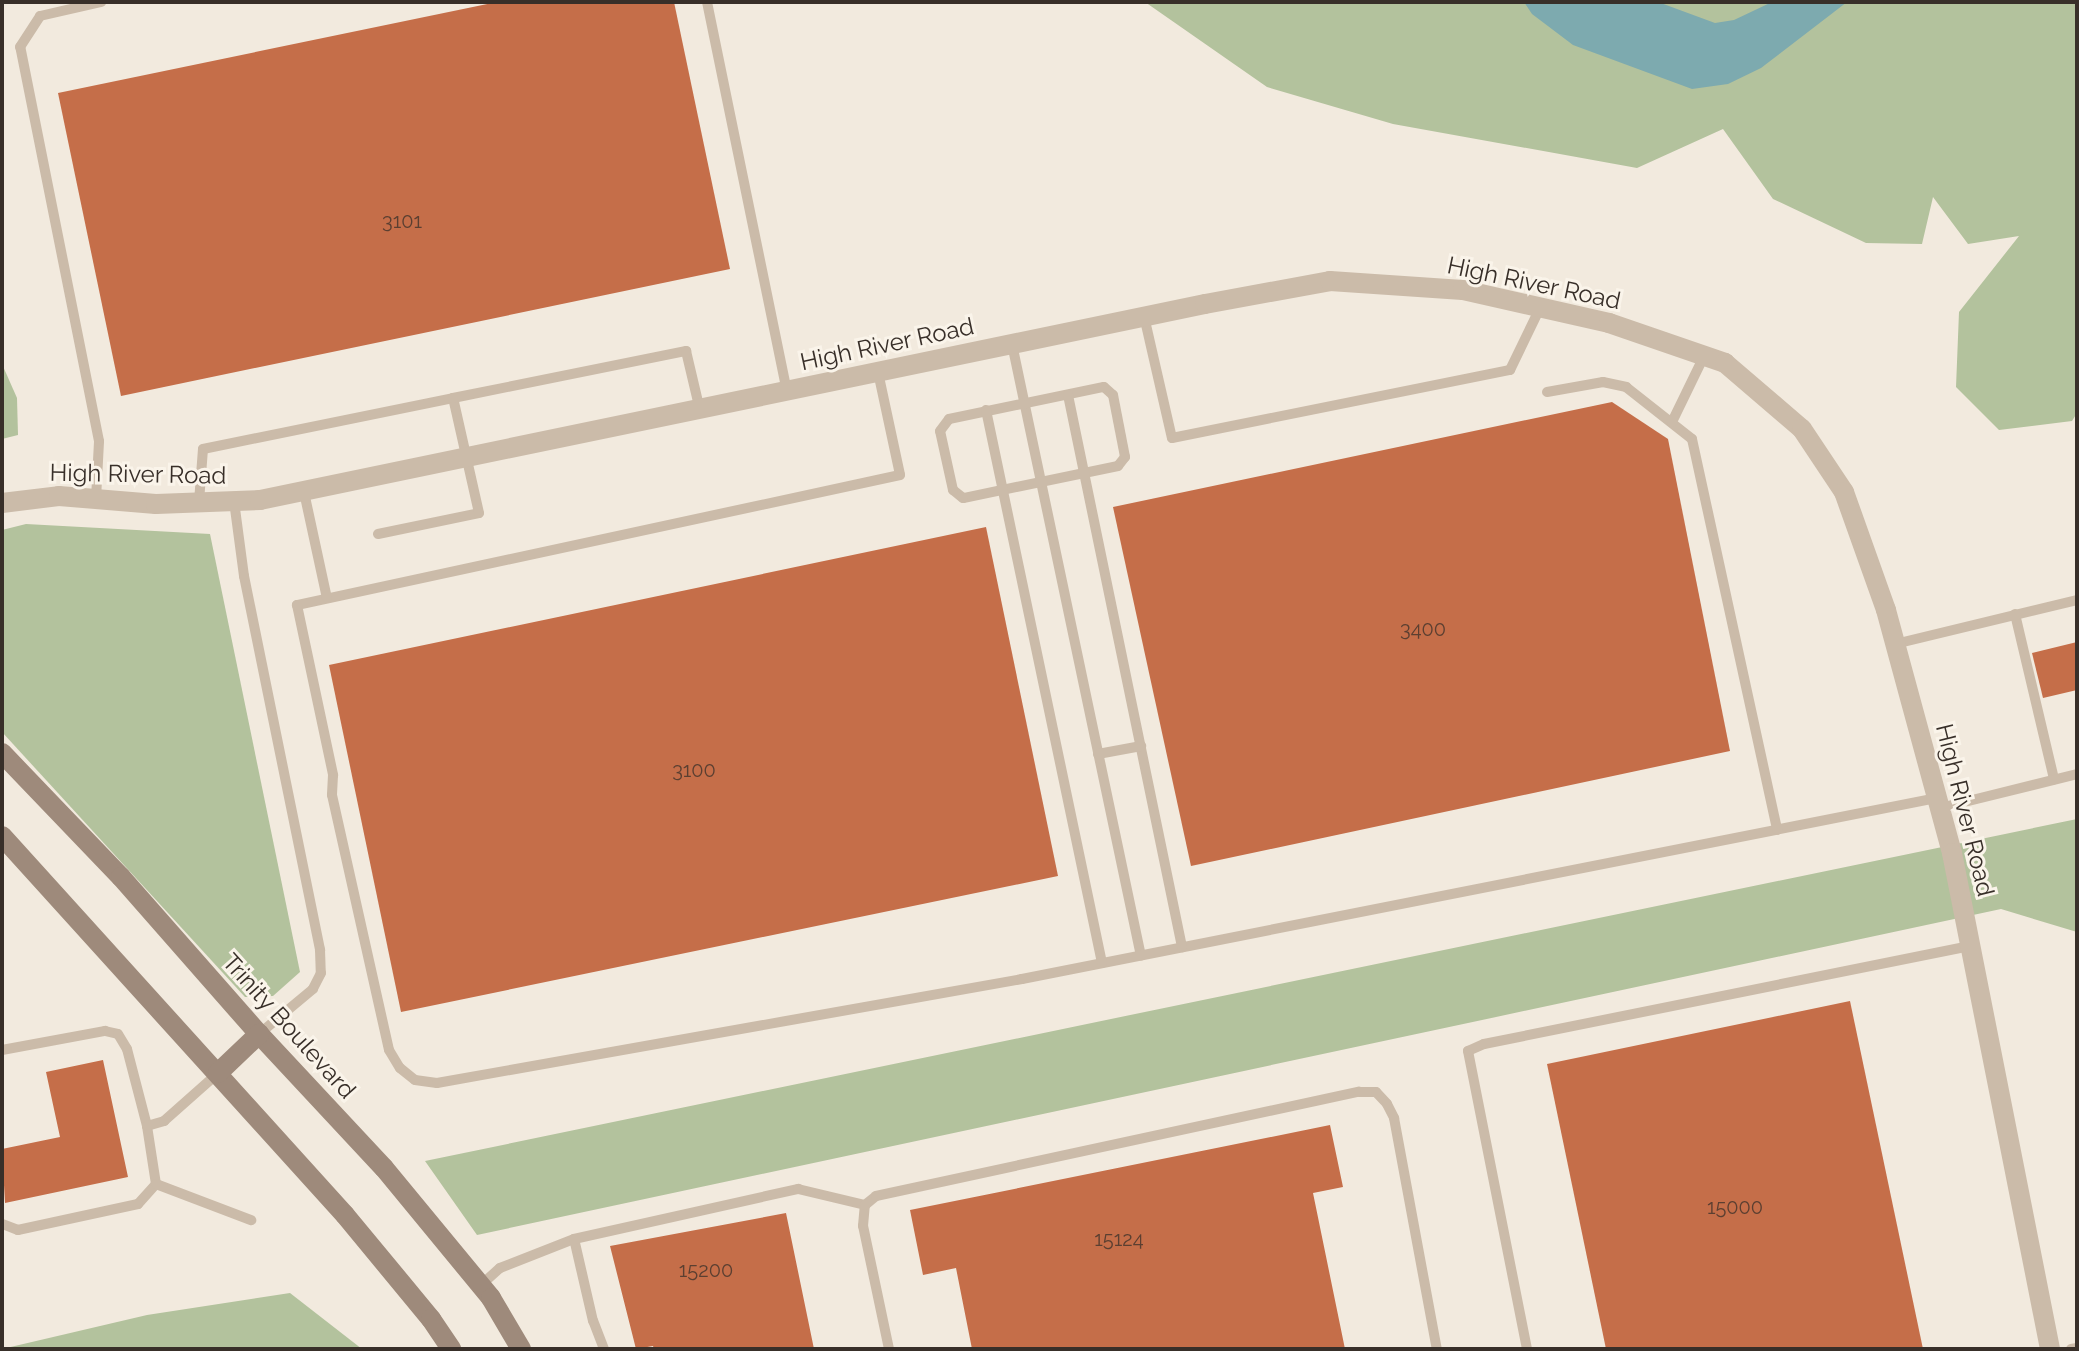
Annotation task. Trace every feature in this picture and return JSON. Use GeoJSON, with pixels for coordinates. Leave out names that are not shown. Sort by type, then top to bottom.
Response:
{"type":"FeatureCollection","features":[{"type":"Feature","properties":{"kind":"main road","name":"Trinity Boulevard"},"geometry":{"type":"LineString","coordinates":[[2,753],[121,877],[259,1034],[384,1168],[481,1285],[521,1349]]}},
{"type":"Feature","properties":{"kind":"main road"},"geometry":{"type":"LineString","coordinates":[[2,836],[345,1215],[431,1319],[451,1349]]}},
{"type":"Feature","properties":{"kind":"main road"},"geometry":{"type":"LineString","coordinates":[[218,1073],[259,1034]]}},
{"type":"Feature","properties":{"kind":"street","name":"High River Road"},"geometry":{"type":"LineString","coordinates":[[2,503],[59,496],[234,501],[304,492],[1144,316],[1330,281],[1463,290],[1609,323],[1725,363],[1802,429],[1844,492],[1895,644],[1938,803],[1971,946],[2050,1349]]}},
{"type":"Feature","properties":{"kind":"lane"},"geometry":{"type":"LineString","coordinates":[[96,499],[99,441],[20,47],[40,16],[101,2]]}},
{"type":"Feature","properties":{"kind":"lane"},"geometry":{"type":"LineString","coordinates":[[707,2],[787,391]]}},
{"type":"Feature","properties":{"kind":"lane"},"geometry":{"type":"LineString","coordinates":[[1144,316],[1172,438],[1510,370],[1540,308]]}},
{"type":"Feature","properties":{"kind":"lane"},"geometry":{"type":"LineString","coordinates":[[1012,344],[1141,956]]}},
{"type":"Feature","properties":{"kind":"lane"},"geometry":{"type":"LineString","coordinates":[[199,502],[203,449],[686,351],[700,410]]}},
{"type":"Feature","properties":{"kind":"lane"},"geometry":{"type":"LineString","coordinates":[[1672,422],[1704,356]]}},
{"type":"Feature","properties":{"kind":"lane"},"geometry":{"type":"LineString","coordinates":[[878,372],[900,475],[297,605],[333,775],[332,795],[389,1050],[400,1068],[415,1080],[437,1083],[1141,956],[2077,774]]}},
{"type":"Feature","properties":{"kind":"lane"},"geometry":{"type":"LineString","coordinates":[[1547,392],[1603,382],[1626,387],[1692,439],[1777,830]]}},
{"type":"Feature","properties":{"kind":"lane"},"geometry":{"type":"LineString","coordinates":[[1104,387],[1113,395],[1125,457],[1118,466],[963,498],[953,490],[940,431],[949,419],[1025,403],[1104,387]]}},
{"type":"Feature","properties":{"kind":"lane"},"geometry":{"type":"LineString","coordinates":[[1068,395],[1182,947]]}},
{"type":"Feature","properties":{"kind":"lane"},"geometry":{"type":"LineString","coordinates":[[378,534],[479,513],[453,398]]}},
{"type":"Feature","properties":{"kind":"lane"},"geometry":{"type":"LineString","coordinates":[[986,410],[1102,963]]}},
{"type":"Feature","properties":{"kind":"lane"},"geometry":{"type":"LineString","coordinates":[[304,492],[327,598]]}},
{"type":"Feature","properties":{"kind":"lane"},"geometry":{"type":"LineString","coordinates":[[234,501],[244,576],[321,973],[313,989],[259,1034]]}},
{"type":"Feature","properties":{"kind":"lane"},"geometry":{"type":"LineString","coordinates":[[1895,644],[2077,600]]}},
{"type":"Feature","properties":{"kind":"lane"},"geometry":{"type":"LineString","coordinates":[[2015,614],[2054,779]]}},
{"type":"Feature","properties":{"kind":"lane"},"geometry":{"type":"LineString","coordinates":[[1098,754],[1141,746]]}},
{"type":"Feature","properties":{"kind":"lane"},"geometry":{"type":"LineString","coordinates":[[1527,1349],[1468,1051],[1484,1044],[1971,946]]}},
{"type":"Feature","properties":{"kind":"lane"},"geometry":{"type":"LineString","coordinates":[[2,1050],[105,1031],[118,1034],[127,1049],[147,1126],[156,1184]]}},
{"type":"Feature","properties":{"kind":"lane"},"geometry":{"type":"LineString","coordinates":[[147,1126],[164,1121],[218,1073]]}},
{"type":"Feature","properties":{"kind":"lane"},"geometry":{"type":"LineString","coordinates":[[889,1349],[863,1226],[865,1205],[876,1196],[1359,1092],[1376,1092],[1394,1118],[1437,1349]]}},
{"type":"Feature","properties":{"kind":"lane"},"geometry":{"type":"LineString","coordinates":[[156,1184],[251,1220]]}},
{"type":"Feature","properties":{"kind":"lane"},"geometry":{"type":"LineString","coordinates":[[2,1224],[18,1230],[138,1204],[156,1184]]}},
{"type":"Feature","properties":{"kind":"lane"},"geometry":{"type":"LineString","coordinates":[[481,1285],[500,1268],[574,1239],[798,1189],[865,1205]]}},
{"type":"Feature","properties":{"kind":"lane"},"geometry":{"type":"LineString","coordinates":[[574,1239],[593,1321],[604,1349]]}},
{"type":"Feature","properties":{"kind":"lane"},"geometry":{"type":"LineString","coordinates":[[2071,1349],[2077,1348]]}},
{"type":"Feature","properties":{"kind":"green space"},"geometry":{"type":"Polygon","coordinates":[[[1145,2],[2077,2],[2077,413],[2072,421],[1999,430],[1956,387],[1959,312],[2019,236],[1968,244],[1933,197],[1922,244],[1866,243],[1773,199],[1723,129],[1637,168],[1393,124],[1267,87],[1145,2]]]}},
{"type":"Feature","properties":{"kind":"green space"},"geometry":{"type":"Polygon","coordinates":[[[2,364],[17,398],[18,435],[2,439],[2,364]]]}},
{"type":"Feature","properties":{"kind":"green space"},"geometry":{"type":"Polygon","coordinates":[[[26,524],[210,534],[300,972],[273,996],[245,997],[2,732],[2,530],[26,524]]]}},
{"type":"Feature","properties":{"kind":"green space"},"geometry":{"type":"Polygon","coordinates":[[[2077,819],[2077,932],[2001,909],[477,1235],[425,1161],[2077,819]]]}},
{"type":"Feature","properties":{"kind":"green space"},"geometry":{"type":"Polygon","coordinates":[[[290,1293],[362,1349],[2,1349],[147,1315],[290,1293]]]}},
{"type":"Feature","properties":{"kind":"water"},"geometry":{"type":"Polygon","coordinates":[[[1524,2],[1658,2],[1715,23],[1734,20],[1772,2],[1847,2],[1761,68],[1728,84],[1692,89],[1573,45],[1532,14],[1524,2]]]}},
{"type":"Feature","properties":{"kind":"building"},"geometry":{"type":"Polygon","coordinates":[[[497,2],[674,2],[730,269],[121,396],[58,93],[497,2]]]}},
{"type":"Feature","properties":{"kind":"building"},"geometry":{"type":"Polygon","coordinates":[[[1612,402],[1668,439],[1730,751],[1191,866],[1113,507],[1612,402]]]}},
{"type":"Feature","properties":{"kind":"building"},"geometry":{"type":"Polygon","coordinates":[[[986,527],[1058,876],[401,1012],[329,665],[986,527]]]}},
{"type":"Feature","properties":{"kind":"building"},"geometry":{"type":"Polygon","coordinates":[[[2077,642],[2077,690],[2043,698],[2032,653],[2077,642]]]}},
{"type":"Feature","properties":{"kind":"building"},"geometry":{"type":"Polygon","coordinates":[[[1850,1001],[1923,1349],[1606,1349],[1547,1064],[1850,1001]]]}},
{"type":"Feature","properties":{"kind":"building"},"geometry":{"type":"Polygon","coordinates":[[[103,1060],[128,1177],[5,1203],[2,1149],[60,1137],[46,1072],[103,1060]]]}},
{"type":"Feature","properties":{"kind":"building"},"geometry":{"type":"Polygon","coordinates":[[[1330,1125],[1343,1187],[1313,1193],[1345,1349],[972,1349],[956,1268],[923,1275],[910,1210],[1330,1125]]]}},
{"type":"Feature","properties":{"kind":"building"},"geometry":{"type":"Polygon","coordinates":[[[786,1213],[814,1349],[654,1349],[653,1346],[636,1349],[610,1246],[786,1213]]]}}]}
